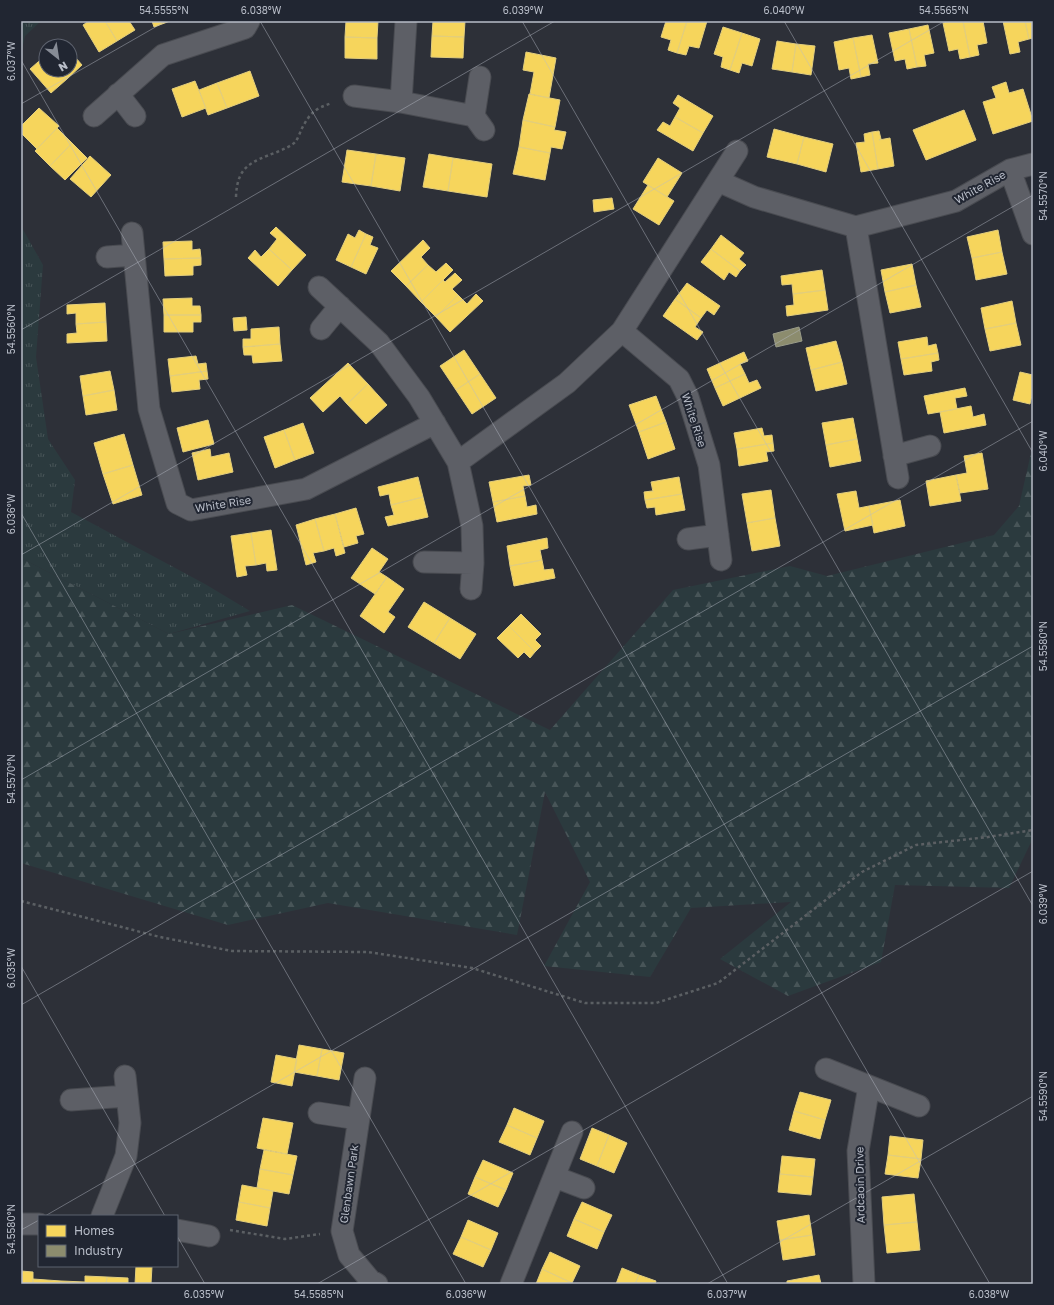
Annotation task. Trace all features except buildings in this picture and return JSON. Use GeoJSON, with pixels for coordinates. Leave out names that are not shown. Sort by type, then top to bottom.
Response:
{"type":"FeatureCollection","features":[{"type":"Feature","properties":{"kind":"street"},"geometry":{"type":"LineString","coordinates":[[94,116],[163,55],[245,28],[249,21]]}},
{"type":"Feature","properties":{"kind":"street"},"geometry":{"type":"LineString","coordinates":[[400,102],[406,21]]}},
{"type":"Feature","properties":{"kind":"street"},"geometry":{"type":"LineString","coordinates":[[354,96],[400,102],[479,123],[480,77]]}},
{"type":"Feature","properties":{"kind":"street"},"geometry":{"type":"LineString","coordinates":[[118,94],[135,116]]}},
{"type":"Feature","properties":{"kind":"street"},"geometry":{"type":"LineString","coordinates":[[458,462],[567,384],[622,331],[737,151]]}},
{"type":"Feature","properties":{"kind":"street","name":"White Rise"},"geometry":{"type":"LineString","coordinates":[[856,227],[956,201],[1010,170],[1033,164]]}},
{"type":"Feature","properties":{"kind":"street","name":"White Rise"},"geometry":{"type":"LineString","coordinates":[[1010,170],[1033,234]]}},
{"type":"Feature","properties":{"kind":"street"},"geometry":{"type":"LineString","coordinates":[[718,181],[754,198],[856,227],[898,478]]}},
{"type":"Feature","properties":{"kind":"street","name":"White Rise"},"geometry":{"type":"LineString","coordinates":[[132,233],[149,409],[177,503],[191,510],[306,489],[435,423]]}},
{"type":"Feature","properties":{"kind":"street"},"geometry":{"type":"LineString","coordinates":[[107,257],[134,255]]}},
{"type":"Feature","properties":{"kind":"street"},"geometry":{"type":"LineString","coordinates":[[319,287],[379,343],[419,397],[458,462],[472,526],[473,563],[471,589]]}},
{"type":"Feature","properties":{"kind":"street"},"geometry":{"type":"LineString","coordinates":[[321,329],[340,306]]}},
{"type":"Feature","properties":{"kind":"street","name":"White Rise"},"geometry":{"type":"LineString","coordinates":[[622,331],[679,379],[688,397],[709,465],[721,560]]}},
{"type":"Feature","properties":{"kind":"street"},"geometry":{"type":"LineString","coordinates":[[894,456],[930,446]]}},
{"type":"Feature","properties":{"kind":"street"},"geometry":{"type":"LineString","coordinates":[[688,539],[718,535]]}},
{"type":"Feature","properties":{"kind":"street"},"geometry":{"type":"LineString","coordinates":[[424,562],[473,563]]}},
{"type":"Feature","properties":{"kind":"street"},"geometry":{"type":"LineString","coordinates":[[826,1069],[919,1106]]}},
{"type":"Feature","properties":{"kind":"street","name":"Glenbawn Park"},"geometry":{"type":"LineString","coordinates":[[365,1078],[342,1231],[349,1255],[370,1280],[377,1284]]}},
{"type":"Feature","properties":{"kind":"street"},"geometry":{"type":"LineString","coordinates":[[71,1100],[126,1086],[130,1123],[126,1156],[102,1215]]}},
{"type":"Feature","properties":{"kind":"street","name":"Ardcaoin Drive"},"geometry":{"type":"LineString","coordinates":[[864,1284],[858,1152],[869,1086]]}},
{"type":"Feature","properties":{"kind":"street"},"geometry":{"type":"LineString","coordinates":[[319,1113],[358,1119]]}},
{"type":"Feature","properties":{"kind":"street"},"geometry":{"type":"LineString","coordinates":[[511,1284],[555,1178],[572,1132]]}},
{"type":"Feature","properties":{"kind":"street"},"geometry":{"type":"LineString","coordinates":[[555,1178],[584,1188]]}},
{"type":"Feature","properties":{"kind":"street"},"geometry":{"type":"LineString","coordinates":[[21,1224],[38,1224]]}},
{"type":"Feature","properties":{"kind":"street"},"geometry":{"type":"LineString","coordinates":[[178,1230],[209,1236]]}},
{"type":"Feature","properties":{"kind":"path"},"geometry":{"type":"LineString","coordinates":[[236,197],[236,187],[241,174],[248,164],[286,148],[296,141],[305,122],[313,111],[324,105],[354,96]]}},
{"type":"Feature","properties":{"kind":"path"},"geometry":{"type":"LineString","coordinates":[[21,901],[160,937],[232,951],[368,952],[472,968],[585,1002],[656,1003],[718,983],[862,872],[916,845],[988,838],[1033,830]]}},
{"type":"Feature","properties":{"kind":"path"},"geometry":{"type":"LineString","coordinates":[[209,1236],[226,1230],[285,1240],[342,1231]]}},
{"type":"Feature","properties":{"kind":"green space"},"geometry":{"type":"Polygon","coordinates":[[[21,21],[28,21],[26,31],[29,21],[41,21],[25,36],[21,54],[21,21]]]}},
{"type":"Feature","properties":{"kind":"green space"},"geometry":{"type":"Polygon","coordinates":[[[21,226],[43,265],[36,357],[48,439],[75,480],[71,512],[205,584],[250,611],[169,634],[21,558],[21,226]]]}},
{"type":"Feature","properties":{"kind":"green space"},"geometry":{"type":"Polygon","coordinates":[[[1033,444],[1033,838],[1009,888],[895,885],[881,962],[788,996],[720,959],[791,902],[691,908],[650,977],[544,966],[590,882],[545,792],[517,935],[328,903],[228,925],[21,863],[21,558],[169,634],[292,605],[550,730],[673,590],[790,566],[827,576],[994,535],[1019,506],[1033,444]]]}}]}
